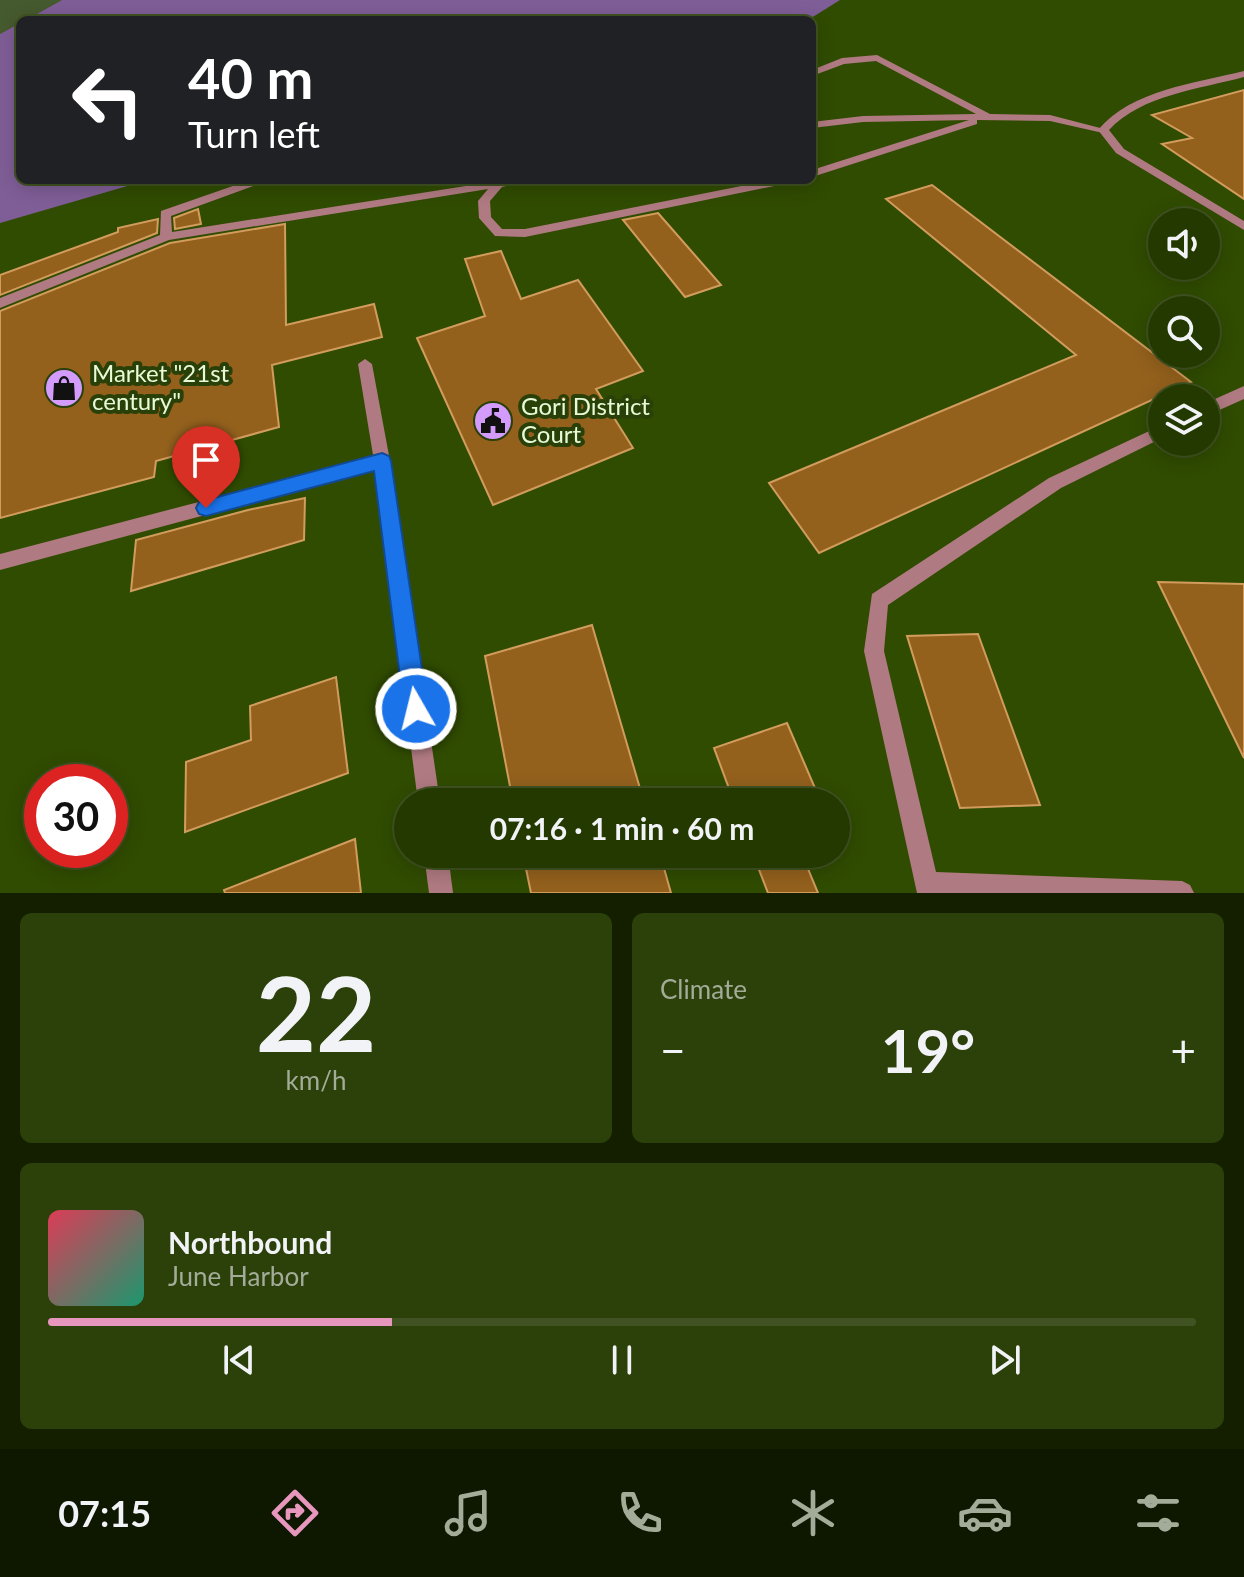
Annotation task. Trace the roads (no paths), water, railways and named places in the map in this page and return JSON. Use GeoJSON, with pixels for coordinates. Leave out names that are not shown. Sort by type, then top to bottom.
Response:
{"type":"FeatureCollection","features":[{"type":"Feature","properties":{"kind":"street"},"geometry":{"type":"LineString","coordinates":[[816,71],[842,61],[877,58],[989,116]]}},
{"type":"Feature","properties":{"kind":"street"},"geometry":{"type":"LineString","coordinates":[[1103,130],[1110,119],[1130,108],[1244,74]]}},
{"type":"Feature","properties":{"kind":"street"},"geometry":{"type":"LineString","coordinates":[[816,173],[989,116]]}},
{"type":"Feature","properties":{"kind":"street"},"geometry":{"type":"LineString","coordinates":[[816,125],[863,119],[989,116],[1050,118],[1103,130],[1120,151],[1244,226]]}},
{"type":"Feature","properties":{"kind":"street"},"geometry":{"type":"LineString","coordinates":[[166,237],[165,214],[247,184]]}},
{"type":"Feature","properties":{"kind":"street"},"geometry":{"type":"LineString","coordinates":[[0,303],[166,237],[372,202],[503,184]]}},
{"type":"Feature","properties":{"kind":"street"},"geometry":{"type":"LineString","coordinates":[[498,185],[484,201],[485,218],[499,233],[525,233],[769,184]]}},
{"type":"Feature","properties":{"kind":"street"},"geometry":{"type":"LineString","coordinates":[[365,364],[382,461],[427,788]]}},
{"type":"Feature","properties":{"kind":"street"},"geometry":{"type":"LineString","coordinates":[[1220,403],[1244,392]]}},
{"type":"Feature","properties":{"kind":"street"},"geometry":{"type":"LineString","coordinates":[[1148,438],[1055,483],[879,600],[874,651],[928,889],[1182,893]]}},
{"type":"Feature","properties":{"kind":"street"},"geometry":{"type":"LineString","coordinates":[[0,562],[382,461]]}},
{"type":"Feature","properties":{"kind":"street"},"geometry":{"type":"LineString","coordinates":[[438,868],[441,893]]}},
{"type":"Feature","properties":{"kind":"place","name":"Market \"21st century\""},"geometry":{"type":"Point","coordinates":[64,388]}},
{"type":"Feature","properties":{"kind":"place","name":"Gori District Court"},"geometry":{"type":"Point","coordinates":[493,421]}}]}
